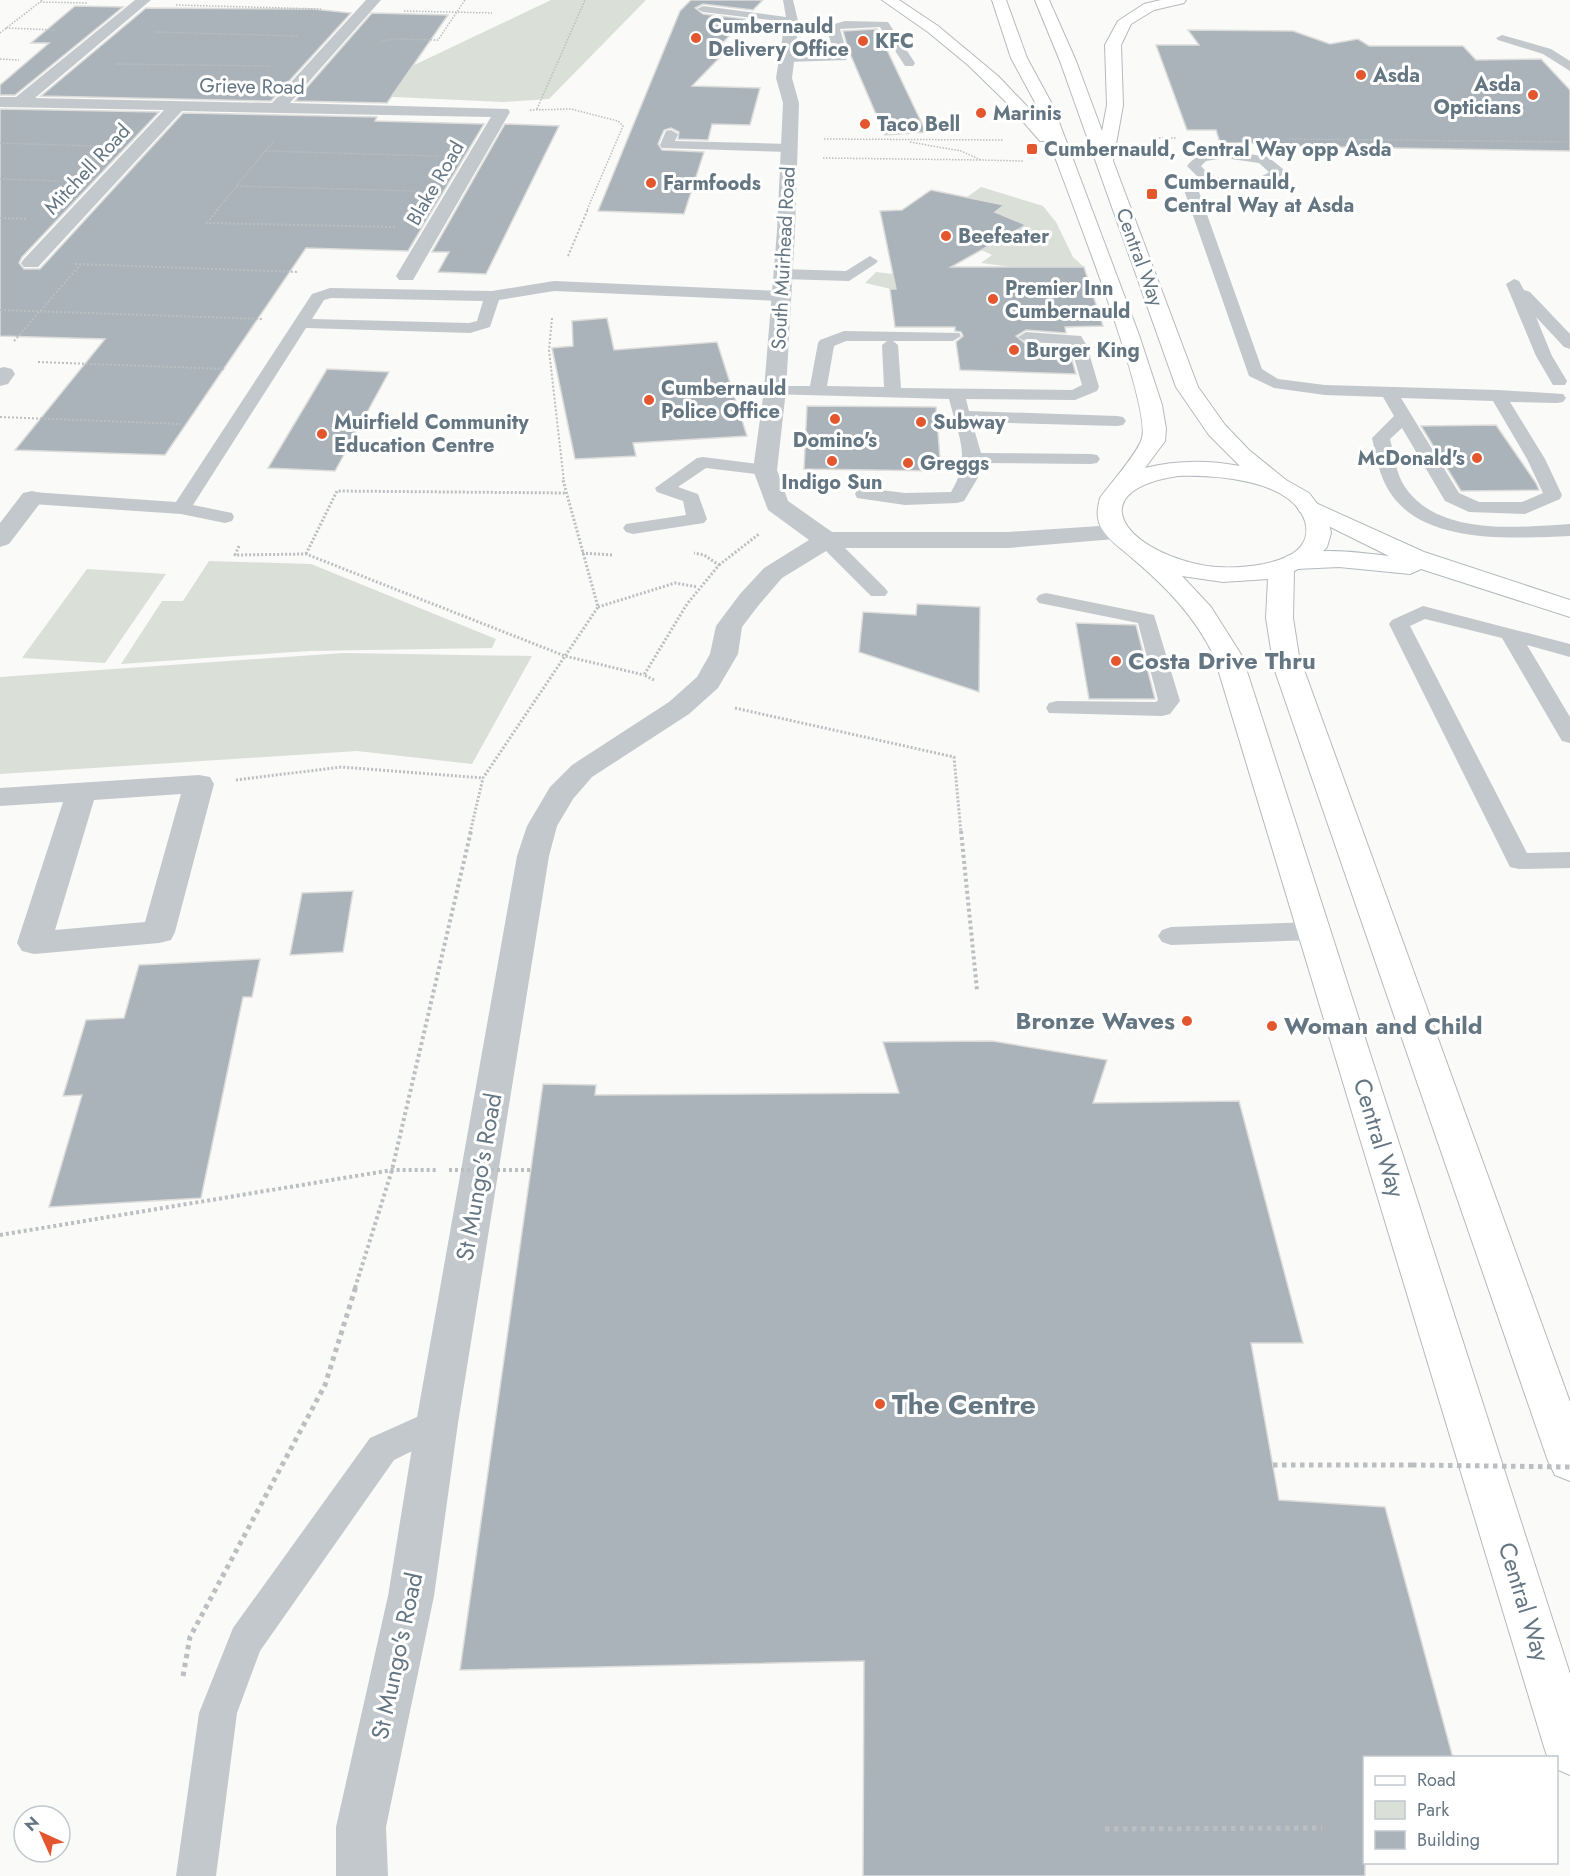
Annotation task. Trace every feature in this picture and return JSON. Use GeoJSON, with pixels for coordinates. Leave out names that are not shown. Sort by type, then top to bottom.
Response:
{"type":"FeatureCollection","features":[{"type":"Feature","properties":{"kind":"main road"},"geometry":{"type":"LineString","coordinates":[[889,0],[954,43],[1016,102],[1066,162]]}},
{"type":"Feature","properties":{"kind":"main road"},"geometry":{"type":"LineString","coordinates":[[992,0],[1017,51]]}},
{"type":"Feature","properties":{"kind":"main road","name":"Central Way"},"geometry":{"type":"LineString","coordinates":[[999,0],[1017,51],[1045,106],[1129,335],[1151,405],[1155,429],[1154,441],[1115,494]]}},
{"type":"Feature","properties":{"kind":"main road","name":"Central Way"},"geometry":{"type":"LineString","coordinates":[[1042,0],[1068,61],[1187,387],[1217,430],[1241,455],[1279,486]]}},
{"type":"Feature","properties":{"kind":"main road"},"geometry":{"type":"LineString","coordinates":[[1105,160],[1115,105],[1113,45],[1125,21],[1149,7],[1179,0]]}},
{"type":"Feature","properties":{"kind":"main road"},"geometry":{"type":"LineString","coordinates":[[1450,571],[1371,561],[1321,558],[1254,573],[1222,574],[1178,568],[1128,543],[1108,516],[1108,509],[1115,494],[1133,481],[1146,476],[1186,469],[1230,471],[1279,486],[1309,507],[1352,529],[1450,571],[1531,594],[1570,609]]}},
{"type":"Feature","properties":{"kind":"main road"},"geometry":{"type":"LineString","coordinates":[[1309,507],[1317,518],[1319,530],[1317,542],[1309,553],[1289,565],[1278,589],[1282,649],[1570,1461]]}},
{"type":"Feature","properties":{"kind":"main road","name":"Central Way"},"geometry":{"type":"LineString","coordinates":[[1128,543],[1191,598],[1217,633],[1228,656],[1570,1750]]}},
{"type":"Feature","properties":{"kind":"main road"},"geometry":{"type":"LineString","coordinates":[[1531,594],[1570,598]]}},
{"type":"Feature","properties":{"kind":"street"},"geometry":{"type":"LineString","coordinates":[[20,102],[141,3]]}},
{"type":"Feature","properties":{"kind":"street"},"geometry":{"type":"LineString","coordinates":[[276,108],[369,5]]}},
{"type":"Feature","properties":{"kind":"street","name":"South Muirhead Road"},"geometry":{"type":"LineString","coordinates":[[792,21],[784,78],[791,103],[781,296],[765,470],[777,505],[826,540]]}},
{"type":"Feature","properties":{"kind":"street","name":"Grieve Road"},"geometry":{"type":"LineString","coordinates":[[0,102],[502,112]]}},
{"type":"Feature","properties":{"kind":"street","name":"Mitchell Road"},"geometry":{"type":"LineString","coordinates":[[31,263],[177,106]]}},
{"type":"Feature","properties":{"kind":"street","name":"Blake Road"},"geometry":{"type":"LineString","coordinates":[[406,276],[502,112]]}},
{"type":"Feature","properties":{"kind":"street"},"geometry":{"type":"LineString","coordinates":[[0,497],[32,498]]}},
{"type":"Feature","properties":{"kind":"street"},"geometry":{"type":"LineString","coordinates":[[0,539],[32,498]]}},
{"type":"Feature","properties":{"kind":"street"},"geometry":{"type":"LineString","coordinates":[[826,540],[1008,540],[1128,543]]}},
{"type":"Feature","properties":{"kind":"street","name":"St Mungo's Road"},"geometry":{"type":"LineString","coordinates":[[362,1876],[361,1827],[411,1596],[437,1423],[533,856],[542,826],[561,794],[582,771],[679,708],[708,682],[724,654],[729,626],[773,573],[826,540]]}},
{"type":"Feature","properties":{"kind":"street"},"geometry":{"type":"LineString","coordinates":[[0,797],[82,791],[199,784],[159,932],[34,943],[82,791]]}},
{"type":"Feature","properties":{"kind":"lane"},"geometry":{"type":"LineString","coordinates":[[703,9],[792,21],[788,0]]}},
{"type":"Feature","properties":{"kind":"lane"},"geometry":{"type":"LineString","coordinates":[[788,58],[842,57],[833,31],[835,27],[873,23],[884,24],[909,63]]}},
{"type":"Feature","properties":{"kind":"lane"},"geometry":{"type":"LineString","coordinates":[[1502,38],[1547,52],[1570,67]]}},
{"type":"Feature","properties":{"kind":"lane"},"geometry":{"type":"LineString","coordinates":[[671,134],[667,145],[789,148]]}},
{"type":"Feature","properties":{"kind":"lane"},"geometry":{"type":"LineString","coordinates":[[1211,179],[1202,175],[1194,166],[1202,158],[1251,157],[1263,160],[1276,169],[1276,174],[1272,178],[1251,184],[1224,183],[1211,179],[1191,190],[1255,372],[1274,383],[1325,390],[1498,395],[1564,391],[1544,356],[1514,284],[1570,344]]}},
{"type":"Feature","properties":{"kind":"lane"},"geometry":{"type":"LineString","coordinates":[[782,274],[849,276],[870,261]]}},
{"type":"Feature","properties":{"kind":"lane"},"geometry":{"type":"LineString","coordinates":[[181,508],[318,297],[330,293],[492,296],[554,286],[781,296]]}},
{"type":"Feature","properties":{"kind":"lane"},"geometry":{"type":"LineString","coordinates":[[301,323],[470,328],[484,324],[492,296]]}},
{"type":"Feature","properties":{"kind":"lane"},"geometry":{"type":"LineString","coordinates":[[818,391],[826,343],[844,336],[953,336]]}},
{"type":"Feature","properties":{"kind":"lane"},"geometry":{"type":"LineString","coordinates":[[774,390],[1050,396],[1075,395],[1091,387],[1075,339],[1026,337]]}},
{"type":"Feature","properties":{"kind":"lane"},"geometry":{"type":"LineString","coordinates":[[890,345],[893,392]]}},
{"type":"Feature","properties":{"kind":"lane"},"geometry":{"type":"LineString","coordinates":[[1388,391],[1452,497],[1476,508],[1525,508],[1553,495],[1540,466],[1498,395]]}},
{"type":"Feature","properties":{"kind":"lane"},"geometry":{"type":"LineString","coordinates":[[864,494],[905,500],[957,497],[970,476],[972,452],[956,394]]}},
{"type":"Feature","properties":{"kind":"lane"},"geometry":{"type":"LineString","coordinates":[[963,416],[1116,421]]}},
{"type":"Feature","properties":{"kind":"lane"},"geometry":{"type":"LineString","coordinates":[[1403,417],[1381,438],[1388,467],[1398,492],[1423,514],[1467,529],[1501,532],[1570,530]]}},
{"type":"Feature","properties":{"kind":"lane"},"geometry":{"type":"LineString","coordinates":[[971,458],[1091,459]]}},
{"type":"Feature","properties":{"kind":"lane"},"geometry":{"type":"LineString","coordinates":[[633,528],[697,519],[691,498],[664,488],[703,462],[765,470]]}},
{"type":"Feature","properties":{"kind":"lane"},"geometry":{"type":"LineString","coordinates":[[1540,466],[1566,492],[1570,501]]}},
{"type":"Feature","properties":{"kind":"lane"},"geometry":{"type":"LineString","coordinates":[[32,498],[181,508],[225,517]]}},
{"type":"Feature","properties":{"kind":"lane"},"geometry":{"type":"LineString","coordinates":[[826,540],[878,592]]}},
{"type":"Feature","properties":{"kind":"lane"},"geometry":{"type":"LineString","coordinates":[[1046,599],[1147,619],[1169,701],[1162,709],[1057,708]]}},
{"type":"Feature","properties":{"kind":"lane"},"geometry":{"type":"LineString","coordinates":[[1570,651],[1423,612],[1399,624],[1519,861],[1570,860]]}},
{"type":"Feature","properties":{"kind":"lane"},"geometry":{"type":"LineString","coordinates":[[1510,634],[1570,736]]}},
{"type":"Feature","properties":{"kind":"lane"},"geometry":{"type":"LineString","coordinates":[[1171,936],[1314,931]]}},
{"type":"Feature","properties":{"kind":"lane"},"geometry":{"type":"LineString","coordinates":[[196,1876],[218,1713],[246,1640],[382,1449],[437,1423]]}},
{"type":"Feature","properties":{"kind":"path"},"geometry":{"type":"LineString","coordinates":[[104,34],[155,32],[438,40],[465,0]]}},
{"type":"Feature","properties":{"kind":"path"},"geometry":{"type":"LineString","coordinates":[[585,0],[537,109],[570,109],[596,114],[618,121],[623,126],[554,286],[549,350],[566,493],[598,607]]}},
{"type":"Feature","properties":{"kind":"path"},"geometry":{"type":"LineString","coordinates":[[0,33],[40,2]]}},
{"type":"Feature","properties":{"kind":"path"},"geometry":{"type":"LineString","coordinates":[[141,3],[369,5],[492,13]]}},
{"type":"Feature","properties":{"kind":"path"},"geometry":{"type":"LineString","coordinates":[[0,59],[313,67]]}},
{"type":"Feature","properties":{"kind":"path"},"geometry":{"type":"LineString","coordinates":[[276,108],[292,118],[207,223],[435,228]]}},
{"type":"Feature","properties":{"kind":"path"},"geometry":{"type":"LineString","coordinates":[[1156,138],[1179,138]]}},
{"type":"Feature","properties":{"kind":"path"},"geometry":{"type":"LineString","coordinates":[[1284,138],[1570,142]]}},
{"type":"Feature","properties":{"kind":"path"},"geometry":{"type":"LineString","coordinates":[[903,140],[961,151],[981,160]]}},
{"type":"Feature","properties":{"kind":"path"},"geometry":{"type":"LineString","coordinates":[[789,148],[903,140],[1006,140]]}},
{"type":"Feature","properties":{"kind":"path"},"geometry":{"type":"LineString","coordinates":[[0,143],[138,147]]}},
{"type":"Feature","properties":{"kind":"path"},"geometry":{"type":"LineString","coordinates":[[789,148],[981,160],[1066,162]]}},
{"type":"Feature","properties":{"kind":"path"},"geometry":{"type":"LineString","coordinates":[[265,151],[477,157]]}},
{"type":"Feature","properties":{"kind":"path"},"geometry":{"type":"LineString","coordinates":[[0,180],[106,182]]}},
{"type":"Feature","properties":{"kind":"path"},"geometry":{"type":"LineString","coordinates":[[237,186],[456,192]]}},
{"type":"Feature","properties":{"kind":"path"},"geometry":{"type":"LineString","coordinates":[[14,342],[81,264]]}},
{"type":"Feature","properties":{"kind":"path"},"geometry":{"type":"LineString","coordinates":[[293,282],[300,272]]}},
{"type":"Feature","properties":{"kind":"path"},"geometry":{"type":"LineString","coordinates":[[0,310],[268,320]]}},
{"type":"Feature","properties":{"kind":"path"},"geometry":{"type":"LineString","coordinates":[[36,362],[226,369]]}},
{"type":"Feature","properties":{"kind":"path"},"geometry":{"type":"LineString","coordinates":[[0,417],[181,424]]}},
{"type":"Feature","properties":{"kind":"path"},"geometry":{"type":"LineString","coordinates":[[306,554],[338,491],[566,493]]}},
{"type":"Feature","properties":{"kind":"path"},"geometry":{"type":"LineString","coordinates":[[644,675],[698,587],[719,565],[786,513]]}},
{"type":"Feature","properties":{"kind":"path"},"geometry":{"type":"LineString","coordinates":[[225,517],[248,528],[235,555],[306,554],[565,656],[644,675],[660,683]]}},
{"type":"Feature","properties":{"kind":"path"},"geometry":{"type":"LineString","coordinates":[[685,551],[704,555],[719,565]]}},
{"type":"Feature","properties":{"kind":"path"},"geometry":{"type":"LineString","coordinates":[[582,554],[615,555]]}},
{"type":"Feature","properties":{"kind":"path"},"geometry":{"type":"LineString","coordinates":[[182,1682],[190,1637],[325,1385],[392,1170],[483,778],[598,607],[675,583],[698,587]]}},
{"type":"Feature","properties":{"kind":"path"},"geometry":{"type":"LineString","coordinates":[[731,707],[954,757],[977,990]]}},
{"type":"Feature","properties":{"kind":"path"},"geometry":{"type":"LineString","coordinates":[[199,784],[341,767],[483,778]]}},
{"type":"Feature","properties":{"kind":"path"},"geometry":{"type":"LineString","coordinates":[[0,1235],[392,1170],[530,1170]]}},
{"type":"Feature","properties":{"kind":"path"},"geometry":{"type":"LineString","coordinates":[[1273,1465],[1570,1467]]}},
{"type":"Feature","properties":{"kind":"path"},"geometry":{"type":"LineString","coordinates":[[1105,1829],[1322,1828]]}},
{"type":"Feature","properties":{"kind":"green space"},"geometry":{"type":"Polygon","coordinates":[[[551,0],[646,0],[549,99],[503,102],[351,95],[551,0]]]}},
{"type":"Feature","properties":{"kind":"green space"},"geometry":{"type":"Polygon","coordinates":[[[981,187],[1043,206],[1056,222],[1073,257],[1084,267],[1012,267],[981,263],[992,255],[981,250],[1026,225],[995,211],[1003,204],[967,197],[981,187]]]}},
{"type":"Feature","properties":{"kind":"green space"},"geometry":{"type":"Polygon","coordinates":[[[876,272],[1017,289],[891,289],[865,283],[876,272]]]}},
{"type":"Feature","properties":{"kind":"green space"},"geometry":{"type":"Polygon","coordinates":[[[209,561],[311,564],[496,639],[492,648],[308,651],[121,664],[162,601],[183,601],[209,561]]]}},
{"type":"Feature","properties":{"kind":"green space"},"geometry":{"type":"Polygon","coordinates":[[[87,569],[166,574],[105,663],[22,658],[87,569]]]}},
{"type":"Feature","properties":{"kind":"green space"},"geometry":{"type":"Polygon","coordinates":[[[343,653],[532,656],[472,764],[357,751],[0,774],[0,677],[343,653]]]}},
{"type":"Feature","properties":{"kind":"building"},"geometry":{"type":"Polygon","coordinates":[[[691,0],[763,0],[753,10],[703,4],[695,8],[703,14],[745,19],[715,51],[725,52],[692,86],[760,88],[750,125],[712,124],[708,140],[678,139],[679,132],[671,128],[664,130],[658,144],[662,150],[704,152],[684,214],[598,211],[680,11],[691,0]]]}},
{"type":"Feature","properties":{"kind":"building"},"geometry":{"type":"Polygon","coordinates":[[[75,6],[123,7],[15,95],[0,95],[0,85],[49,43],[31,43],[75,6]]]}},
{"type":"Feature","properties":{"kind":"building"},"geometry":{"type":"Polygon","coordinates":[[[146,8],[313,9],[351,13],[271,101],[41,96],[146,8]]]}},
{"type":"Feature","properties":{"kind":"building"},"geometry":{"type":"Polygon","coordinates":[[[372,13],[448,15],[387,103],[295,101],[372,13]]]}},
{"type":"Feature","properties":{"kind":"building"},"geometry":{"type":"Polygon","coordinates":[[[877,29],[926,132],[885,135],[848,49],[843,31],[877,29]]]}},
{"type":"Feature","properties":{"kind":"building","name":"Asda"},"geometry":{"type":"Polygon","coordinates":[[[1188,30],[1293,31],[1330,44],[1358,39],[1369,46],[1463,46],[1476,60],[1541,59],[1570,90],[1570,151],[1220,143],[1216,130],[1187,130],[1156,45],[1199,45],[1188,30]]]}},
{"type":"Feature","properties":{"kind":"building"},"geometry":{"type":"Polygon","coordinates":[[[0,109],[159,112],[22,257],[19,263],[24,269],[40,269],[183,113],[377,117],[375,121],[484,124],[408,251],[306,248],[165,455],[15,450],[105,339],[0,336],[0,109]]]}},
{"type":"Feature","properties":{"kind":"building"},"geometry":{"type":"Polygon","coordinates":[[[505,124],[559,126],[486,274],[438,272],[449,252],[432,252],[505,124]]]}},
{"type":"Feature","properties":{"kind":"building"},"geometry":{"type":"Polygon","coordinates":[[[931,190],[1004,205],[995,212],[1026,225],[951,267],[1084,267],[1103,326],[1065,327],[1066,333],[1026,330],[1016,336],[1026,344],[1068,346],[1076,374],[960,370],[956,342],[963,336],[961,332],[955,331],[955,327],[895,327],[890,289],[896,289],[880,211],[902,210],[931,190]]]}},
{"type":"Feature","properties":{"kind":"building","name":"Cumbernauld Police Office"},"geometry":{"type":"Polygon","coordinates":[[[607,318],[614,350],[717,342],[747,436],[633,443],[636,456],[575,459],[552,348],[573,346],[572,321],[607,318]]]}},
{"type":"Feature","properties":{"kind":"building","name":"Muirfield Community Education Centre"},"geometry":{"type":"Polygon","coordinates":[[[327,369],[389,372],[335,471],[268,468],[327,369]]]}},
{"type":"Feature","properties":{"kind":"building"},"geometry":{"type":"Polygon","coordinates":[[[807,406],[936,407],[941,471],[804,469],[807,406]]]}},
{"type":"Feature","properties":{"kind":"building","name":"McDonald's"},"geometry":{"type":"Polygon","coordinates":[[[1496,425],[1539,490],[1461,491],[1421,426],[1496,425]]]}},
{"type":"Feature","properties":{"kind":"building"},"geometry":{"type":"Polygon","coordinates":[[[917,604],[980,607],[979,692],[859,652],[863,612],[916,615],[917,604]]]}},
{"type":"Feature","properties":{"kind":"building","name":"Costa Drive Thru"},"geometry":{"type":"Polygon","coordinates":[[[1076,623],[1136,625],[1155,699],[1089,699],[1076,623]]]}},
{"type":"Feature","properties":{"kind":"building"},"geometry":{"type":"Polygon","coordinates":[[[353,891],[343,952],[290,955],[302,893],[353,891]]]}},
{"type":"Feature","properties":{"kind":"building"},"geometry":{"type":"Polygon","coordinates":[[[260,959],[252,997],[243,997],[201,1198],[49,1207],[82,1095],[63,1096],[86,1020],[124,1018],[139,965],[260,959]]]}},
{"type":"Feature","properties":{"kind":"building","name":"The Centre"},"geometry":{"type":"Polygon","coordinates":[[[992,1041],[1107,1060],[1093,1103],[1239,1101],[1303,1343],[1251,1343],[1279,1500],[1385,1507],[1452,1756],[1363,1756],[1365,1876],[863,1876],[864,1661],[460,1670],[543,1084],[596,1085],[595,1095],[899,1093],[883,1042],[992,1041]]]}},
{"type":"Feature","properties":{"kind":"place","name":"Cumbernauld Delivery Office"},"geometry":{"type":"Point","coordinates":[696,38]}},
{"type":"Feature","properties":{"kind":"place","name":"KFC"},"geometry":{"type":"Point","coordinates":[863,41]}},
{"type":"Feature","properties":{"kind":"place","name":"Asda"},"geometry":{"type":"Point","coordinates":[1361,75]}},
{"type":"Feature","properties":{"kind":"place","name":"Asda Opticians"},"geometry":{"type":"Point","coordinates":[1533,95]}},
{"type":"Feature","properties":{"kind":"place","name":"Marinis"},"geometry":{"type":"Point","coordinates":[981,113]}},
{"type":"Feature","properties":{"kind":"place","name":"Taco Bell"},"geometry":{"type":"Point","coordinates":[865,124]}},
{"type":"Feature","properties":{"kind":"place","name":"Cumbernauld, Central Way opp Asda"},"geometry":{"type":"Point","coordinates":[1032,149]}},
{"type":"Feature","properties":{"kind":"place","name":"Farmfoods"},"geometry":{"type":"Point","coordinates":[651,183]}},
{"type":"Feature","properties":{"kind":"place","name":"Cumbernauld, Central Way at Asda"},"geometry":{"type":"Point","coordinates":[1152,194]}},
{"type":"Feature","properties":{"kind":"place","name":"Beefeater"},"geometry":{"type":"Point","coordinates":[946,236]}},
{"type":"Feature","properties":{"kind":"place","name":"Premier Inn Cumbernauld"},"geometry":{"type":"Point","coordinates":[993,299]}},
{"type":"Feature","properties":{"kind":"place","name":"Burger King"},"geometry":{"type":"Point","coordinates":[1014,350]}},
{"type":"Feature","properties":{"kind":"place","name":"Cumbernauld Police Office"},"geometry":{"type":"Point","coordinates":[649,400]}},
{"type":"Feature","properties":{"kind":"place","name":"Domino's"},"geometry":{"type":"Point","coordinates":[835,419]}},
{"type":"Feature","properties":{"kind":"place","name":"Subway"},"geometry":{"type":"Point","coordinates":[921,422]}},
{"type":"Feature","properties":{"kind":"place","name":"Muirfield Community Education Centre"},"geometry":{"type":"Point","coordinates":[322,434]}},
{"type":"Feature","properties":{"kind":"place","name":"McDonald's"},"geometry":{"type":"Point","coordinates":[1477,458]}},
{"type":"Feature","properties":{"kind":"place","name":"Indigo Sun"},"geometry":{"type":"Point","coordinates":[832,461]}},
{"type":"Feature","properties":{"kind":"place","name":"Greggs"},"geometry":{"type":"Point","coordinates":[908,463]}},
{"type":"Feature","properties":{"kind":"place","name":"Costa Drive Thru"},"geometry":{"type":"Point","coordinates":[1116,661]}},
{"type":"Feature","properties":{"kind":"place","name":"Bronze Waves"},"geometry":{"type":"Point","coordinates":[1187,1021]}},
{"type":"Feature","properties":{"kind":"place","name":"Woman and Child"},"geometry":{"type":"Point","coordinates":[1272,1026]}},
{"type":"Feature","properties":{"kind":"place","name":"The Centre"},"geometry":{"type":"Point","coordinates":[880,1404]}}]}
